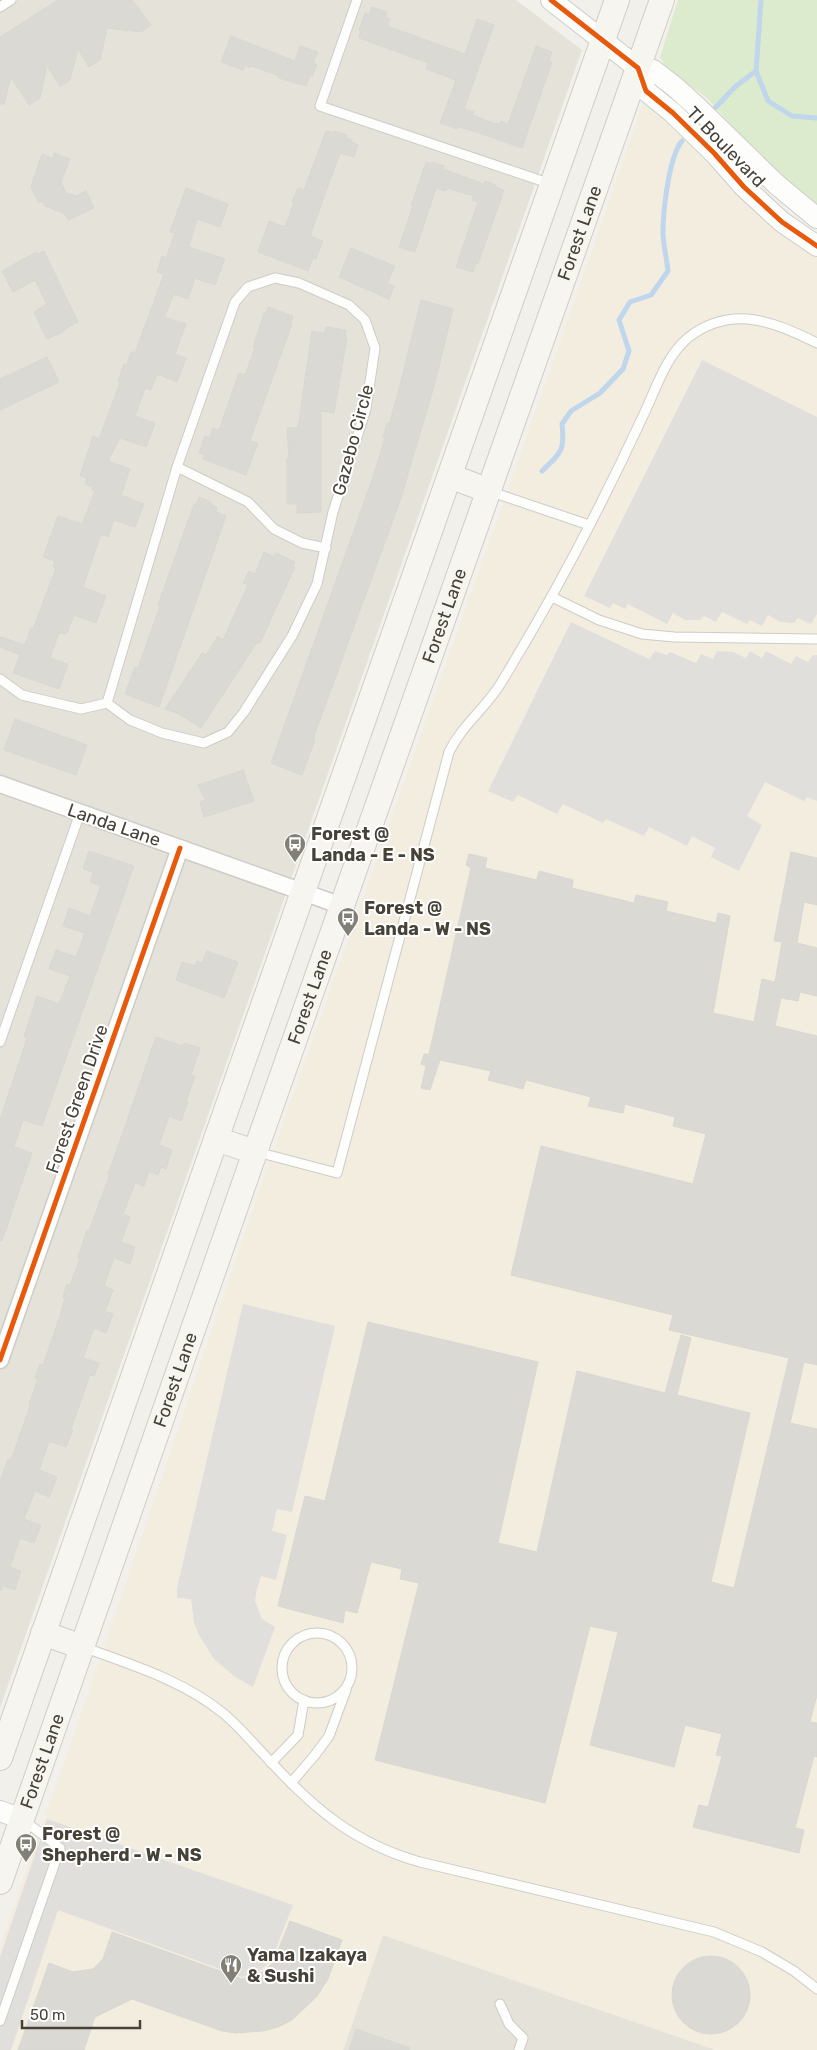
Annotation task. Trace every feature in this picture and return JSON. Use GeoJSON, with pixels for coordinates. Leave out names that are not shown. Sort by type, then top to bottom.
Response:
{"type":"FeatureCollection","features":[{"type":"Feature","properties":{"kind":"main road"},"geometry":{"type":"LineString","coordinates":[[0,1758],[617,0]]}},
{"type":"Feature","properties":{"kind":"main road","name":"Forest Lane"},"geometry":{"type":"LineString","coordinates":[[0,1882],[255,1152],[660,7]]}},
{"type":"Feature","properties":{"kind":"main road"},"geometry":{"type":"LineString","coordinates":[[450,476],[489,491]]}},
{"type":"Feature","properties":{"kind":"main road"},"geometry":{"type":"LineString","coordinates":[[216,1139],[255,1152]]}},
{"type":"Feature","properties":{"kind":"main road"},"geometry":{"type":"LineString","coordinates":[[43,1633],[82,1647]]}},
{"type":"Feature","properties":{"kind":"street","name":"TI Boulevard"},"geometry":{"type":"LineString","coordinates":[[551,0],[638,68],[646,91],[673,113],[744,187],[782,222],[817,246]]}},
{"type":"Feature","properties":{"kind":"street","name":"TI Boulevard"},"geometry":{"type":"LineString","coordinates":[[638,68],[653,70],[674,87],[776,184],[817,218]]}},
{"type":"Feature","properties":{"kind":"street","name":"Landa Lane"},"geometry":{"type":"LineString","coordinates":[[0,784],[342,906]]}},
{"type":"Feature","properties":{"kind":"street","name":"Forest Green Drive"},"geometry":{"type":"LineString","coordinates":[[0,1360],[180,848]]}},
{"type":"Feature","properties":{"kind":"street"},"geometry":{"type":"LineString","coordinates":[[0,1810],[22,1819]]}},
{"type":"Feature","properties":{"kind":"lane"},"geometry":{"type":"LineString","coordinates":[[0,7],[11,0]]}},
{"type":"Feature","properties":{"kind":"lane"},"geometry":{"type":"LineString","coordinates":[[357,0],[320,106],[553,184]]}},
{"type":"Feature","properties":{"kind":"lane","name":"Gazebo Circle"},"geometry":{"type":"LineString","coordinates":[[275,278],[299,283],[348,305],[365,320],[375,348],[366,409],[333,512],[326,548],[317,584],[292,636],[244,712],[228,732],[204,742],[162,733],[130,720],[107,703],[177,467],[235,302],[248,287],[275,278]]}},
{"type":"Feature","properties":{"kind":"lane"},"geometry":{"type":"LineString","coordinates":[[255,1152],[337,1173],[449,752],[460,732],[497,689],[552,597],[624,458],[667,365],[674,354],[689,337],[719,322],[748,318],[772,322],[817,343]]}},
{"type":"Feature","properties":{"kind":"lane"},"geometry":{"type":"LineString","coordinates":[[177,467],[248,502],[274,529],[302,543],[326,548]]}},
{"type":"Feature","properties":{"kind":"lane"},"geometry":{"type":"LineString","coordinates":[[489,491],[589,525]]}},
{"type":"Feature","properties":{"kind":"lane"},"geometry":{"type":"LineString","coordinates":[[552,597],[614,626],[648,635],[817,640]]}},
{"type":"Feature","properties":{"kind":"lane"},"geometry":{"type":"LineString","coordinates":[[0,678],[22,695],[81,709],[107,703]]}},
{"type":"Feature","properties":{"kind":"lane"},"geometry":{"type":"LineString","coordinates":[[0,1042],[80,813]]}},
{"type":"Feature","properties":{"kind":"lane"},"geometry":{"type":"LineString","coordinates":[[291,1783],[329,1736],[352,1673],[349,1653],[344,1645],[328,1634],[310,1634],[293,1642],[288,1650],[283,1668],[284,1678],[295,1695],[304,1700],[320,1702],[334,1698],[343,1692],[348,1683]]}},
{"type":"Feature","properties":{"kind":"lane"},"geometry":{"type":"LineString","coordinates":[[82,1647],[165,1677],[198,1696],[233,1722],[291,1783],[336,1823],[368,1842],[392,1853],[442,1867],[714,1932],[762,1952],[794,1970],[817,1989]]}},
{"type":"Feature","properties":{"kind":"lane"},"geometry":{"type":"LineString","coordinates":[[271,1763],[298,1735],[304,1700]]}},
{"type":"Feature","properties":{"kind":"lane"},"geometry":{"type":"LineString","coordinates":[[0,2022],[60,1848],[22,1819]]}},
{"type":"Feature","properties":{"kind":"lane"},"geometry":{"type":"LineString","coordinates":[[500,2004],[509,2024],[523,2038],[519,2050]]}},
{"type":"Feature","properties":{"kind":"shaded area"},"geometry":{"type":"Polygon","coordinates":[[[0,0],[516,0],[582,50],[0,1708],[0,0]]]}},
{"type":"Feature","properties":{"kind":"shaded area"},"geometry":{"type":"Polygon","coordinates":[[[643,103],[687,141],[735,194],[758,215],[784,235],[817,256],[817,2050],[716,2050],[383,1935],[343,2050],[0,2050],[0,1946],[96,1671],[260,1188],[643,103]]]}},
{"type":"Feature","properties":{"kind":"shaded area"},"geometry":{"type":"Polygon","coordinates":[[[702,360],[817,417],[817,614],[811,624],[798,618],[794,623],[781,622],[768,615],[762,626],[750,620],[747,624],[722,612],[716,622],[704,616],[700,620],[685,620],[673,613],[667,624],[628,604],[625,609],[613,603],[610,608],[584,596],[702,360]]]}},
{"type":"Feature","properties":{"kind":"shaded area"},"geometry":{"type":"Polygon","coordinates":[[[571,622],[649,659],[655,651],[667,655],[670,652],[696,663],[701,654],[713,659],[717,651],[733,652],[746,658],[750,651],[762,658],[766,651],[791,664],[796,656],[808,662],[813,655],[817,655],[817,801],[807,797],[804,801],[765,782],[747,816],[762,825],[739,871],[711,857],[715,848],[692,836],[687,846],[649,827],[644,836],[606,819],[603,823],[563,804],[557,814],[518,795],[513,802],[488,791],[571,622]]]}},
{"type":"Feature","properties":{"kind":"shaded area"},"geometry":{"type":"Polygon","coordinates":[[[243,1304],[335,1326],[292,1512],[277,1509],[272,1531],[287,1535],[276,1580],[261,1576],[256,1593],[255,1601],[262,1619],[275,1627],[253,1687],[234,1676],[214,1659],[199,1635],[194,1622],[191,1599],[177,1598],[177,1588],[243,1304]]]}},
{"type":"Feature","properties":{"kind":"shaded area"},"geometry":{"type":"Polygon","coordinates":[[[47,1819],[293,1905],[271,1961],[258,1972],[242,1977],[58,1910],[11,2050],[0,2050],[0,1957],[47,1819]]]}},
{"type":"Feature","properties":{"kind":"shaded area"},"geometry":{"type":"Polygon","coordinates":[[[383,1935],[716,2050],[343,2050],[383,1935]]]}},
{"type":"Feature","properties":{"kind":"green space"},"geometry":{"type":"Polygon","coordinates":[[[678,0],[817,0],[817,206],[806,199],[752,148],[706,97],[667,69],[660,57],[678,0]]]}},
{"type":"Feature","properties":{"kind":"building"},"geometry":{"type":"Polygon","coordinates":[[[58,0],[132,0],[151,25],[141,32],[107,28],[100,60],[89,67],[78,49],[70,80],[60,87],[47,65],[40,98],[29,105],[11,77],[4,104],[0,104],[0,37],[58,0]]]}},
{"type":"Feature","properties":{"kind":"building"},"geometry":{"type":"Polygon","coordinates":[[[372,7],[387,12],[385,17],[390,19],[387,26],[465,54],[477,19],[494,25],[464,109],[474,112],[472,115],[496,124],[500,124],[501,121],[508,124],[536,46],[552,52],[549,61],[552,62],[522,148],[473,131],[458,127],[457,129],[440,123],[456,80],[426,69],[428,63],[359,38],[361,31],[359,30],[365,13],[369,14],[372,7]]]}},
{"type":"Feature","properties":{"kind":"building"},"geometry":{"type":"Polygon","coordinates":[[[231,36],[295,61],[300,46],[318,52],[313,62],[317,65],[312,76],[310,75],[306,86],[279,78],[279,76],[255,67],[251,66],[250,68],[245,65],[243,70],[221,62],[231,36]]]}},
{"type":"Feature","properties":{"kind":"building"},"geometry":{"type":"Polygon","coordinates":[[[326,131],[347,135],[346,138],[358,145],[354,157],[340,153],[310,236],[323,241],[316,259],[313,258],[308,271],[258,252],[269,221],[285,227],[294,202],[292,202],[298,188],[304,190],[326,131]]]}},
{"type":"Feature","properties":{"kind":"building"},"geometry":{"type":"Polygon","coordinates":[[[54,153],[70,159],[61,182],[66,193],[76,196],[86,191],[94,208],[68,220],[65,214],[45,206],[42,201],[39,203],[31,187],[42,154],[53,158],[54,153]]]}},
{"type":"Feature","properties":{"kind":"building"},"geometry":{"type":"Polygon","coordinates":[[[426,162],[444,166],[443,169],[484,184],[485,181],[504,190],[478,264],[476,263],[473,272],[456,267],[478,202],[472,200],[473,196],[447,188],[446,191],[436,188],[415,252],[399,247],[426,162]]]}},
{"type":"Feature","properties":{"kind":"building"},"geometry":{"type":"Polygon","coordinates":[[[186,188],[228,204],[220,227],[197,219],[189,247],[225,259],[215,285],[195,278],[188,299],[174,294],[164,317],[186,324],[175,354],[186,358],[177,382],[157,374],[151,390],[145,388],[135,416],[155,423],[146,447],[120,438],[108,461],[130,469],[121,495],[144,504],[135,527],[114,520],[108,537],[101,534],[83,587],[106,596],[96,623],[74,615],[67,633],[59,633],[50,658],[68,664],[59,689],[13,673],[20,655],[0,647],[0,639],[1,637],[25,645],[31,628],[33,629],[56,568],[53,567],[55,561],[43,557],[58,516],[82,524],[95,491],[92,490],[93,487],[85,484],[87,478],[80,476],[93,436],[99,439],[120,383],[118,382],[124,364],[127,365],[131,352],[135,353],[164,274],[157,272],[162,256],[166,258],[175,233],[170,232],[186,188]]]}},
{"type":"Feature","properties":{"kind":"building"},"geometry":{"type":"Polygon","coordinates":[[[351,248],[395,266],[387,284],[394,286],[389,299],[339,277],[351,248]]]}},
{"type":"Feature","properties":{"kind":"building"},"geometry":{"type":"Polygon","coordinates":[[[44,251],[78,322],[63,332],[47,339],[34,312],[47,304],[35,280],[13,292],[2,271],[36,252],[37,254],[44,251]]]}},
{"type":"Feature","properties":{"kind":"building"},"geometry":{"type":"Polygon","coordinates":[[[421,300],[453,309],[435,383],[400,501],[313,739],[315,740],[302,775],[271,763],[374,474],[385,438],[383,438],[387,423],[389,424],[398,394],[421,300]]]}},
{"type":"Feature","properties":{"kind":"building"},"geometry":{"type":"Polygon","coordinates":[[[268,307],[293,316],[292,324],[250,441],[258,443],[246,475],[203,459],[205,455],[199,453],[205,436],[210,437],[213,428],[219,430],[239,373],[245,375],[255,348],[253,347],[264,313],[266,314],[268,307]]]}},
{"type":"Feature","properties":{"kind":"building"},"geometry":{"type":"Polygon","coordinates":[[[326,327],[346,330],[345,337],[347,338],[334,413],[321,411],[321,512],[297,513],[297,504],[287,504],[287,458],[289,458],[287,428],[298,428],[312,331],[325,333],[326,327]]]}},
{"type":"Feature","properties":{"kind":"building"},"geometry":{"type":"Polygon","coordinates":[[[47,357],[59,382],[0,410],[0,379],[47,357]]]}},
{"type":"Feature","properties":{"kind":"building"},"geometry":{"type":"Polygon","coordinates":[[[199,497],[211,502],[211,504],[217,507],[216,512],[226,516],[159,707],[125,694],[135,667],[138,668],[194,504],[196,505],[199,497]]]}},
{"type":"Feature","properties":{"kind":"building"},"geometry":{"type":"Polygon","coordinates":[[[264,552],[274,557],[276,553],[295,562],[293,567],[295,567],[260,643],[258,642],[254,647],[201,728],[179,714],[165,709],[202,653],[206,655],[218,636],[223,640],[248,585],[243,583],[249,571],[255,574],[264,552]]]}},
{"type":"Feature","properties":{"kind":"building"},"geometry":{"type":"Polygon","coordinates":[[[15,719],[87,745],[76,775],[4,750],[15,719]]]}},
{"type":"Feature","properties":{"kind":"building"},"geometry":{"type":"Polygon","coordinates":[[[243,770],[254,801],[204,817],[200,802],[205,800],[198,785],[243,770]]]}},
{"type":"Feature","properties":{"kind":"building"},"geometry":{"type":"Polygon","coordinates":[[[89,851],[134,866],[42,1126],[23,1120],[14,1147],[32,1153],[2,1241],[0,1241],[0,1120],[27,1038],[24,1037],[37,996],[59,1004],[70,976],[49,969],[56,950],[76,957],[85,933],[63,926],[69,908],[90,916],[101,886],[90,882],[93,872],[83,869],[89,851]]]}},
{"type":"Feature","properties":{"kind":"building"},"geometry":{"type":"Polygon","coordinates":[[[791,852],[817,858],[817,905],[804,902],[797,943],[817,948],[817,996],[800,992],[798,1001],[781,998],[775,1026],[817,1036],[817,1365],[804,1362],[790,1423],[817,1429],[817,1695],[810,1722],[817,1723],[817,1757],[814,1756],[795,1828],[804,1830],[799,1853],[693,1827],[699,1805],[708,1807],[722,1756],[716,1755],[722,1734],[685,1725],[674,1767],[590,1745],[618,1632],[590,1626],[545,1803],[375,1760],[419,1583],[400,1579],[402,1569],[371,1562],[357,1613],[345,1610],[343,1623],[278,1606],[305,1496],[325,1501],[368,1322],[538,1362],[498,1543],[537,1552],[577,1371],[665,1393],[681,1335],[691,1338],[677,1395],[750,1413],[711,1582],[734,1588],[789,1358],[669,1330],[673,1315],[511,1275],[541,1146],[693,1184],[706,1134],[673,1126],[675,1117],[625,1104],[623,1113],[588,1106],[591,1097],[526,1080],[523,1089],[488,1080],[491,1071],[440,1060],[430,1090],[421,1088],[426,1066],[421,1064],[424,1054],[429,1054],[471,868],[466,865],[469,854],[487,858],[485,868],[537,880],[539,871],[573,880],[572,888],[634,903],[636,895],[668,902],[666,911],[716,923],[718,913],[730,916],[713,1013],[754,1022],[762,979],[775,982],[782,942],[774,941],[791,852]]]}},
{"type":"Feature","properties":{"kind":"building"},"geometry":{"type":"Polygon","coordinates":[[[207,951],[238,962],[224,998],[176,980],[182,962],[195,966],[197,961],[202,963],[207,951]]]}},
{"type":"Feature","properties":{"kind":"building"},"geometry":{"type":"Polygon","coordinates":[[[156,1037],[183,1046],[184,1043],[200,1048],[191,1075],[195,1076],[186,1102],[188,1102],[181,1121],[169,1116],[159,1145],[172,1150],[166,1169],[161,1167],[158,1175],[149,1171],[144,1186],[135,1183],[123,1214],[130,1217],[121,1242],[135,1247],[130,1264],[114,1258],[104,1286],[113,1290],[105,1311],[113,1314],[106,1333],[94,1328],[83,1358],[99,1363],[94,1376],[90,1375],[66,1447],[49,1441],[39,1470],[57,1477],[49,1497],[35,1491],[24,1519],[41,1525],[34,1543],[20,1538],[10,1567],[21,1571],[15,1590],[3,1586],[2,1590],[0,1590],[0,1481],[8,1459],[11,1460],[30,1406],[38,1379],[35,1378],[40,1364],[43,1365],[60,1316],[67,1284],[70,1285],[80,1258],[78,1257],[87,1230],[89,1231],[110,1174],[108,1174],[156,1037]]]}},
{"type":"Feature","properties":{"kind":"building"},"geometry":{"type":"Polygon","coordinates":[[[290,1921],[342,1940],[328,1979],[317,1996],[292,2020],[278,2027],[263,2031],[235,2033],[222,2031],[132,1999],[95,2017],[84,2050],[18,2050],[49,1963],[73,1972],[93,1969],[103,1959],[112,1932],[242,1979],[260,1974],[273,1963],[290,1921]]]}},
{"type":"Feature","properties":{"kind":"building"},"geometry":{"type":"Polygon","coordinates":[[[711,1956],[726,1959],[738,1968],[747,1980],[750,1995],[747,2010],[738,2022],[726,2031],[711,2034],[696,2031],[684,2022],[675,2010],[672,1995],[675,1980],[684,1968],[696,1959],[711,1956]]]}},
{"type":"Feature","properties":{"kind":"building"},"geometry":{"type":"Polygon","coordinates":[[[356,2029],[410,2048],[409,2050],[349,2050],[356,2029]]]}},
{"type":"Feature","properties":{"kind":"waterway"},"geometry":{"type":"LineString","coordinates":[[761,0],[756,71],[768,101],[792,116],[817,118]]}},
{"type":"Feature","properties":{"kind":"waterway"},"geometry":{"type":"LineString","coordinates":[[711,112],[736,86],[756,71]]}},
{"type":"Feature","properties":{"kind":"waterway"},"geometry":{"type":"LineString","coordinates":[[542,471],[554,460],[560,451],[563,440],[562,424],[571,411],[600,393],[623,369],[629,351],[619,320],[630,302],[651,295],[668,271],[663,237],[664,211],[670,171],[677,148],[682,141]]}},
{"type":"Feature","properties":{"kind":"cycle path"},"geometry":{"type":"LineString","coordinates":[[551,0],[638,68],[646,91],[673,113],[714,153],[744,187],[782,222],[817,246]]}},
{"type":"Feature","properties":{"kind":"cycle path"},"geometry":{"type":"LineString","coordinates":[[0,1360],[180,848]]}},
{"type":"Feature","properties":{"kind":"place","name":"Forest @ Landa - E - NS"},"geometry":{"type":"Point","coordinates":[295,863]}},
{"type":"Feature","properties":{"kind":"place","name":"Forest @ Landa - W - NS"},"geometry":{"type":"Point","coordinates":[348,937]}},
{"type":"Feature","properties":{"kind":"place","name":"Forest @ Shepherd - W - NS"},"geometry":{"type":"Point","coordinates":[26,1863]}},
{"type":"Feature","properties":{"kind":"place","name":"Yama Izakaya & Sushi"},"geometry":{"type":"Point","coordinates":[231,1984]}}]}
